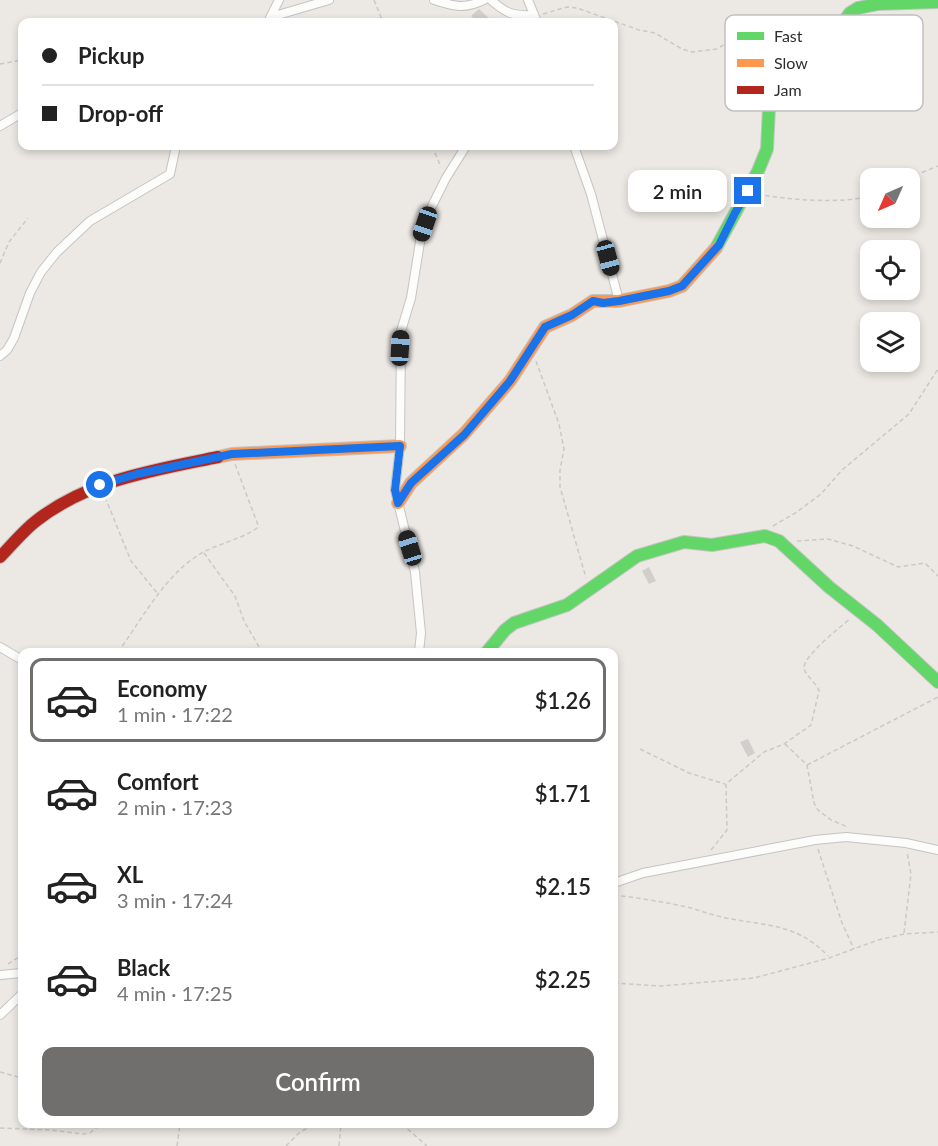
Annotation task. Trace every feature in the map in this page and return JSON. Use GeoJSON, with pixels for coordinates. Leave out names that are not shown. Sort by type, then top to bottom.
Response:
{"type":"FeatureCollection","features":[{"type":"Feature","properties":{"kind":"street"},"geometry":{"type":"LineString","coordinates":[[270,18],[279,0]]}},
{"type":"Feature","properties":{"kind":"street"},"geometry":{"type":"LineString","coordinates":[[275,18],[329,0]]}},
{"type":"Feature","properties":{"kind":"street"},"geometry":{"type":"LineString","coordinates":[[434,0],[461,8],[484,0]]}},
{"type":"Feature","properties":{"kind":"street"},"geometry":{"type":"LineString","coordinates":[[491,0],[507,13],[535,18],[528,0]]}},
{"type":"Feature","properties":{"kind":"street"},"geometry":{"type":"LineString","coordinates":[[849,15],[858,8],[895,3],[938,2]]}},
{"type":"Feature","properties":{"kind":"street"},"geometry":{"type":"LineString","coordinates":[[398,503],[411,483],[464,435],[510,381],[545,327],[572,315],[593,301],[603,303],[619,301],[669,291],[682,286],[719,245],[748,191],[767,149],[768,111]]}},
{"type":"Feature","properties":{"kind":"street"},"geometry":{"type":"LineString","coordinates":[[0,126],[18,115]]}},
{"type":"Feature","properties":{"kind":"street"},"geometry":{"type":"LineString","coordinates":[[0,356],[8,350],[14,338],[30,293],[41,272],[57,252],[90,221],[171,174],[175,150]]}},
{"type":"Feature","properties":{"kind":"street"},"geometry":{"type":"LineString","coordinates":[[420,648],[422,633],[415,572],[395,490],[400,446],[401,331],[411,298],[421,236],[429,212],[464,150]]}},
{"type":"Feature","properties":{"kind":"street"},"geometry":{"type":"LineString","coordinates":[[575,150],[591,194],[619,301]]}},
{"type":"Feature","properties":{"kind":"street"},"geometry":{"type":"LineString","coordinates":[[0,557],[36,521],[66,502],[100,485],[137,474],[232,454],[400,446]]}},
{"type":"Feature","properties":{"kind":"street"},"geometry":{"type":"LineString","coordinates":[[490,648],[514,623],[567,605],[637,556],[684,542],[712,545],[765,536],[778,542],[859,610],[938,682]]}},
{"type":"Feature","properties":{"kind":"street"},"geometry":{"type":"LineString","coordinates":[[0,647],[18,658]]}},
{"type":"Feature","properties":{"kind":"street"},"geometry":{"type":"LineString","coordinates":[[618,882],[643,873],[815,840],[846,837],[906,843],[938,850]]}},
{"type":"Feature","properties":{"kind":"street"},"geometry":{"type":"LineString","coordinates":[[0,975],[18,973]]}},
{"type":"Feature","properties":{"kind":"street"},"geometry":{"type":"LineString","coordinates":[[0,1015],[18,998]]}},
{"type":"Feature","properties":{"kind":"path"},"geometry":{"type":"LineString","coordinates":[[374,0],[381,18]]}},
{"type":"Feature","properties":{"kind":"path"},"geometry":{"type":"LineString","coordinates":[[535,18],[567,7],[577,8],[605,18]]}},
{"type":"Feature","properties":{"kind":"path"},"geometry":{"type":"LineString","coordinates":[[618,23],[655,33],[682,49],[693,52],[717,49],[725,44]]}},
{"type":"Feature","properties":{"kind":"path"},"geometry":{"type":"LineString","coordinates":[[0,64],[18,61]]}},
{"type":"Feature","properties":{"kind":"path"},"geometry":{"type":"LineString","coordinates":[[434,150],[446,178]]}},
{"type":"Feature","properties":{"kind":"path"},"geometry":{"type":"LineString","coordinates":[[920,173],[938,165]]}},
{"type":"Feature","properties":{"kind":"path"},"geometry":{"type":"LineString","coordinates":[[748,191],[775,197],[860,199]]}},
{"type":"Feature","properties":{"kind":"path"},"geometry":{"type":"LineString","coordinates":[[0,263],[9,242],[28,218]]}},
{"type":"Feature","properties":{"kind":"path"},"geometry":{"type":"LineString","coordinates":[[531,347],[559,424],[564,449],[560,470],[560,488],[589,591]]}},
{"type":"Feature","properties":{"kind":"path"},"geometry":{"type":"LineString","coordinates":[[756,536],[797,512],[821,494],[842,470],[909,414],[938,369]]}},
{"type":"Feature","properties":{"kind":"path"},"geometry":{"type":"LineString","coordinates":[[121,648],[178,571],[195,557],[256,529],[258,525],[232,454]]}},
{"type":"Feature","properties":{"kind":"path"},"geometry":{"type":"LineString","coordinates":[[100,485],[131,561],[159,595]]}},
{"type":"Feature","properties":{"kind":"path"},"geometry":{"type":"LineString","coordinates":[[778,542],[828,539],[853,546],[898,567],[924,563],[938,576]]}},
{"type":"Feature","properties":{"kind":"path"},"geometry":{"type":"LineString","coordinates":[[204,553],[235,596],[244,621],[260,648]]}},
{"type":"Feature","properties":{"kind":"path"},"geometry":{"type":"LineString","coordinates":[[726,784],[764,752],[784,744],[807,729],[813,722],[819,691],[818,685],[804,666],[811,654],[859,610]]}},
{"type":"Feature","properties":{"kind":"path"},"geometry":{"type":"LineString","coordinates":[[807,765],[938,697]]}},
{"type":"Feature","properties":{"kind":"path"},"geometry":{"type":"LineString","coordinates":[[784,744],[807,765],[814,803],[818,810],[831,820],[852,829]]}},
{"type":"Feature","properties":{"kind":"path"},"geometry":{"type":"LineString","coordinates":[[640,749],[689,773],[726,784]]}},
{"type":"Feature","properties":{"kind":"path"},"geometry":{"type":"LineString","coordinates":[[703,861],[727,830],[726,784]]}},
{"type":"Feature","properties":{"kind":"path"},"geometry":{"type":"LineString","coordinates":[[815,840],[854,949]]}},
{"type":"Feature","properties":{"kind":"path"},"geometry":{"type":"LineString","coordinates":[[904,934],[911,873],[906,843]]}},
{"type":"Feature","properties":{"kind":"path"},"geometry":{"type":"LineString","coordinates":[[618,896],[667,903],[730,919],[759,922],[793,931],[817,945],[829,958]]}},
{"type":"Feature","properties":{"kind":"path"},"geometry":{"type":"LineString","coordinates":[[618,983],[662,986],[754,978],[829,958],[904,934],[938,932]]}},
{"type":"Feature","properties":{"kind":"path"},"geometry":{"type":"LineString","coordinates":[[8,965],[18,958]]}},
{"type":"Feature","properties":{"kind":"path"},"geometry":{"type":"LineString","coordinates":[[0,1072],[18,1077]]}},
{"type":"Feature","properties":{"kind":"path"},"geometry":{"type":"LineString","coordinates":[[0,1128],[83,1134],[90,1133],[96,1128]]}},
{"type":"Feature","properties":{"kind":"path"},"geometry":{"type":"LineString","coordinates":[[177,1146],[179,1128]]}},
{"type":"Feature","properties":{"kind":"path"},"geometry":{"type":"LineString","coordinates":[[286,1146],[300,1132],[308,1128]]}},
{"type":"Feature","properties":{"kind":"path"},"geometry":{"type":"LineString","coordinates":[[339,1146],[340,1128]]}},
{"type":"Feature","properties":{"kind":"path"},"geometry":{"type":"LineString","coordinates":[[407,1128],[427,1146]]}},
{"type":"Feature","properties":{"kind":"building"},"geometry":{"type":"Polygon","coordinates":[[[479,9],[489,18],[473,18],[471,16],[479,9]]]}},
{"type":"Feature","properties":{"kind":"building"},"geometry":{"type":"Polygon","coordinates":[[[649,567],[656,581],[649,584],[642,571],[649,567]]]}},
{"type":"Feature","properties":{"kind":"building"},"geometry":{"type":"Polygon","coordinates":[[[748,739],[755,753],[748,757],[740,742],[748,739]]]}},
{"type":"Feature","properties":{"kind":"traffic: fast"},"geometry":{"type":"LineString","coordinates":[[849,15],[858,8],[878,4],[938,2]]}},
{"type":"Feature","properties":{"kind":"traffic: fast"},"geometry":{"type":"LineString","coordinates":[[716,248],[758,171],[767,149],[769,111]]}},
{"type":"Feature","properties":{"kind":"traffic: fast"},"geometry":{"type":"LineString","coordinates":[[490,648],[514,623],[567,605],[637,556],[684,542],[712,545],[765,536],[779,541],[829,587],[877,625],[938,682]]}},
{"type":"Feature","properties":{"kind":"traffic: slow"},"geometry":{"type":"LineString","coordinates":[[398,503],[411,483],[464,434],[510,381],[545,327],[572,315],[593,301],[619,301],[669,291],[682,286],[716,248]]}},
{"type":"Feature","properties":{"kind":"traffic: slow"},"geometry":{"type":"LineString","coordinates":[[218,457],[232,454],[400,446]]}},
{"type":"Feature","properties":{"kind":"traffic: jam"},"geometry":{"type":"LineString","coordinates":[[0,557],[36,521],[56,507],[78,496],[123,478],[218,457]]}},
{"type":"Feature","properties":{"kind":"route"},"geometry":{"type":"LineString","coordinates":[[100,485],[137,474],[232,454],[400,446],[395,490],[398,503],[411,483],[464,435],[510,381],[545,327],[572,315],[593,301],[603,303],[619,301],[669,291],[682,286],[719,245],[748,191]]}}]}
